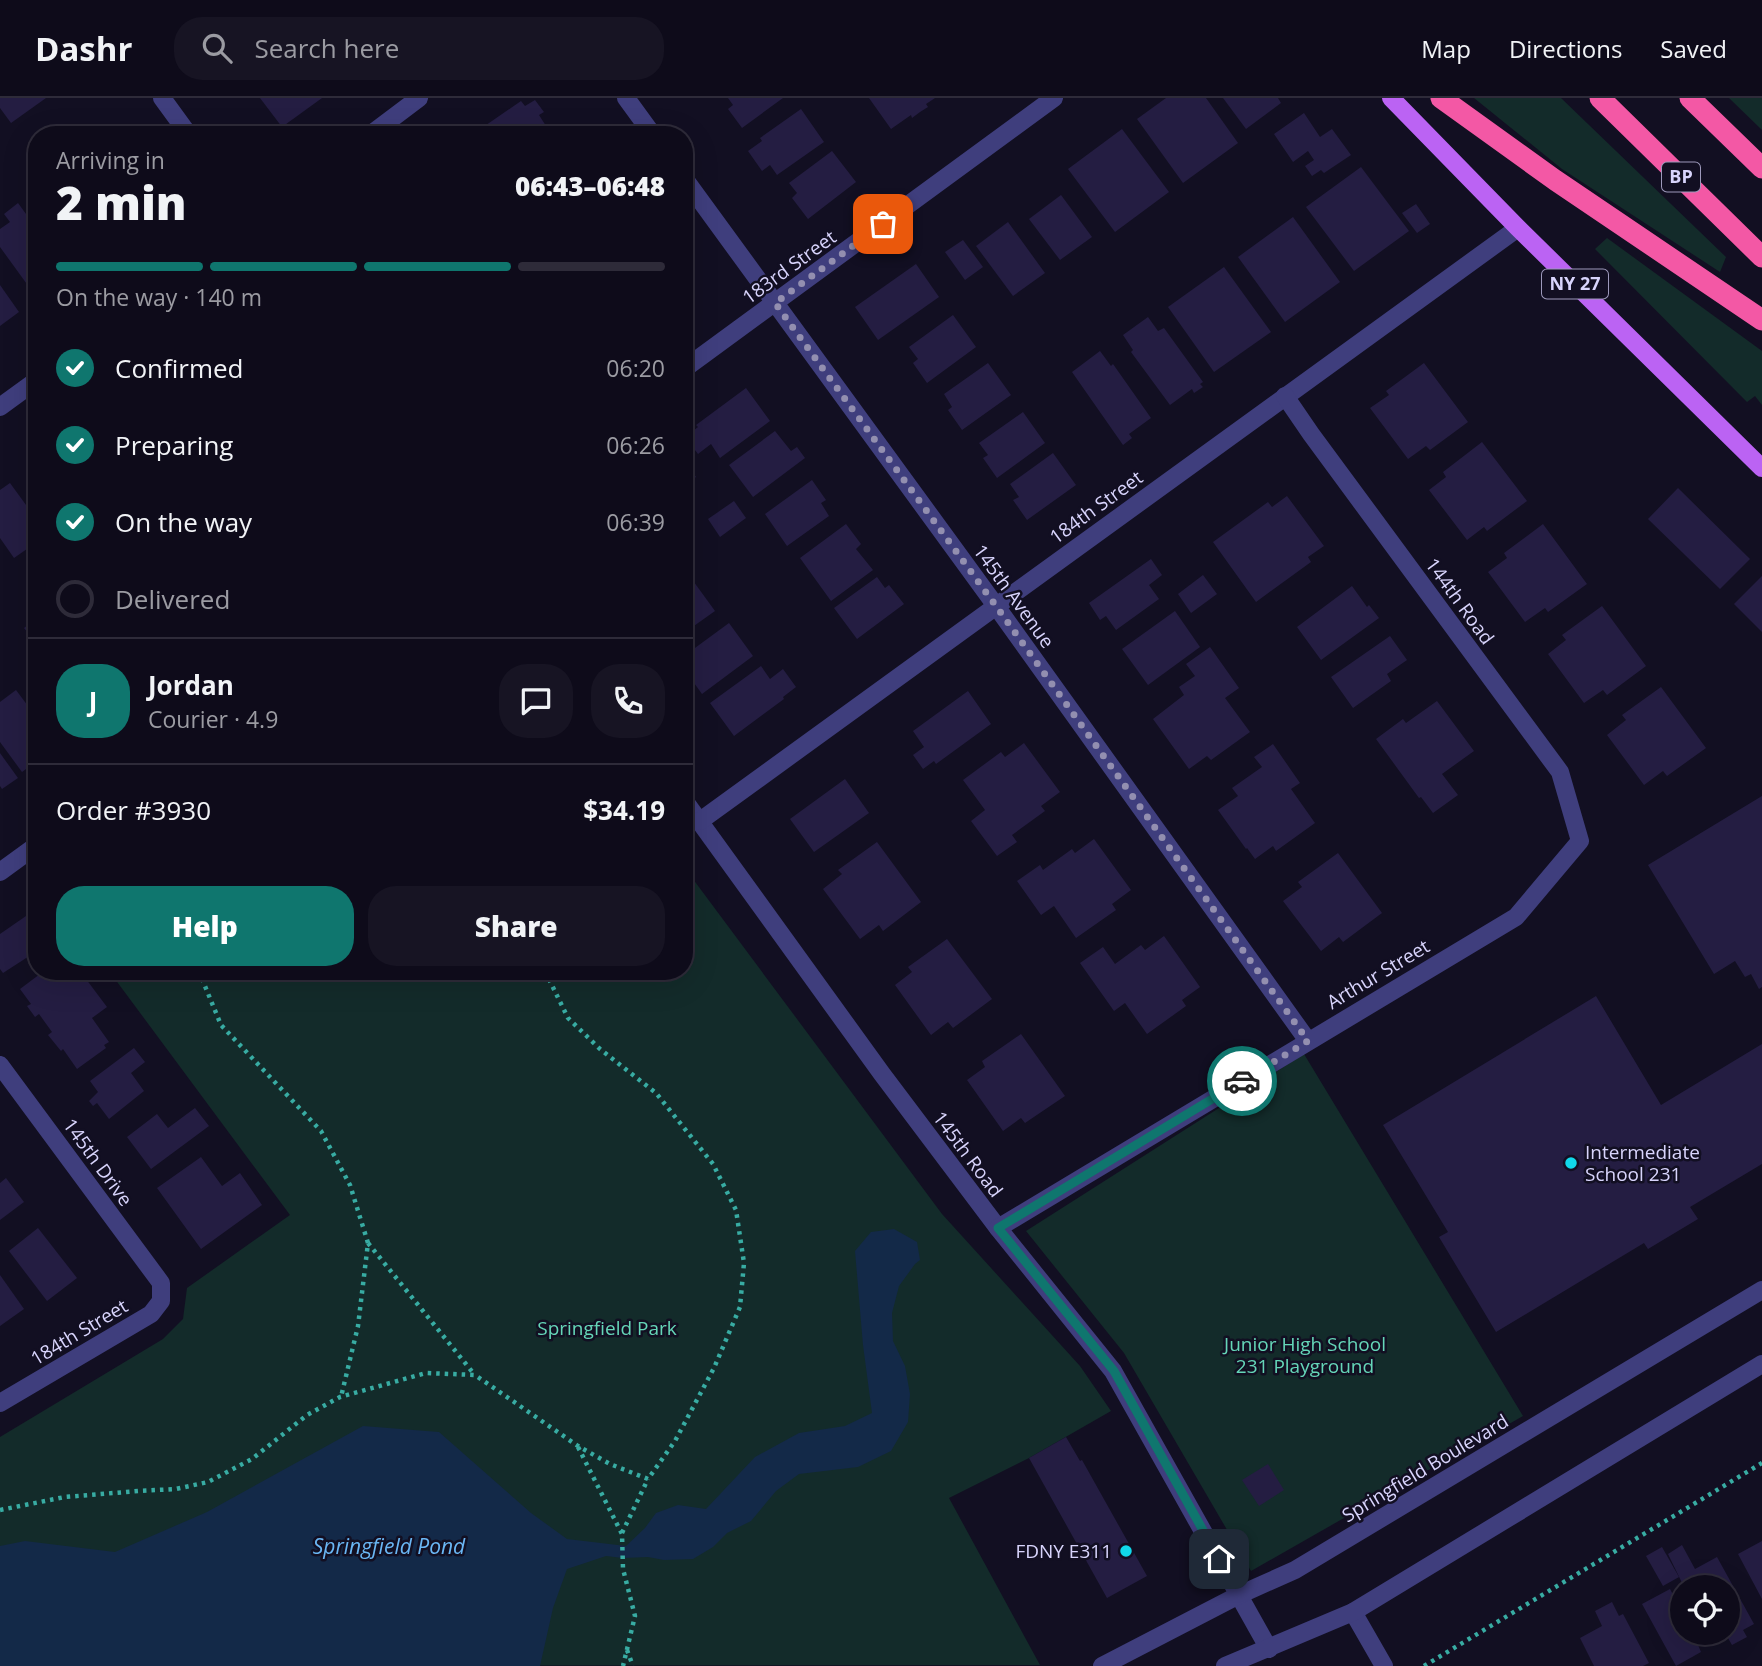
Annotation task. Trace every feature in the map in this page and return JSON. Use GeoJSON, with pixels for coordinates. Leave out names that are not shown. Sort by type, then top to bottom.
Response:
{"type":"FeatureCollection","features":[{"type":"Feature","properties":{"kind":"highway"},"geometry":{"type":"LineString","coordinates":[[1441,98],[1762,320]]}},
{"type":"Feature","properties":{"kind":"highway","name":"BP"},"geometry":{"type":"LineString","coordinates":[[1600,98],[1762,257]]}},
{"type":"Feature","properties":{"kind":"highway"},"geometry":{"type":"LineString","coordinates":[[1690,98],[1762,168]]}},
{"type":"Feature","properties":{"kind":"main road","name":"NY 27"},"geometry":{"type":"LineString","coordinates":[[1391,98],[1518,228],[1762,468]]}},
{"type":"Feature","properties":{"kind":"street"},"geometry":{"type":"LineString","coordinates":[[162,98],[182,126]]}},
{"type":"Feature","properties":{"kind":"street"},"geometry":{"type":"LineString","coordinates":[[382,126],[419,98]]}},
{"type":"Feature","properties":{"kind":"street"},"geometry":{"type":"LineString","coordinates":[[626,98],[646,126]]}},
{"type":"Feature","properties":{"kind":"street","name":"183rd Street"},"geometry":{"type":"LineString","coordinates":[[693,362],[1055,98]]}},
{"type":"Feature","properties":{"kind":"street","name":"145th Avenue"},"geometry":{"type":"LineString","coordinates":[[693,190],[1308,1041]]}},
{"type":"Feature","properties":{"kind":"street","name":"184th Street"},"geometry":{"type":"LineString","coordinates":[[700,821],[1518,228]]}},
{"type":"Feature","properties":{"kind":"street"},"geometry":{"type":"LineString","coordinates":[[0,407],[28,387]]}},
{"type":"Feature","properties":{"kind":"street","name":"144th Road"},"geometry":{"type":"LineString","coordinates":[[1285,396],[1560,772],[1580,841]]}},
{"type":"Feature","properties":{"kind":"street","name":"145th Road"},"geometry":{"type":"LineString","coordinates":[[693,812],[882,1074],[998,1228],[1114,1371],[1269,1648]]}},
{"type":"Feature","properties":{"kind":"street","name":"Arthur Street"},"geometry":{"type":"LineString","coordinates":[[998,1228],[1516,916],[1580,841]]}},
{"type":"Feature","properties":{"kind":"street"},"geometry":{"type":"LineString","coordinates":[[0,872],[28,852]]}},
{"type":"Feature","properties":{"kind":"street","name":"145th Drive"},"geometry":{"type":"LineString","coordinates":[[0,1065],[161,1283]]}},
{"type":"Feature","properties":{"kind":"street","name":"184th Street"},"geometry":{"type":"LineString","coordinates":[[0,1404],[151,1314],[161,1301],[161,1283]]}},
{"type":"Feature","properties":{"kind":"street","name":"Springfield Boulevard"},"geometry":{"type":"LineString","coordinates":[[1102,1666],[1239,1595],[1295,1570],[1762,1290]]}},
{"type":"Feature","properties":{"kind":"street"},"geometry":{"type":"LineString","coordinates":[[1225,1666],[1353,1612],[1762,1364]]}},
{"type":"Feature","properties":{"kind":"street"},"geometry":{"type":"LineString","coordinates":[[1353,1612],[1384,1666]]}},
{"type":"Feature","properties":{"kind":"path"},"geometry":{"type":"LineString","coordinates":[[203,980],[221,1025],[321,1131],[350,1185],[368,1243],[475,1375],[578,1446],[610,1464],[648,1479]]}},
{"type":"Feature","properties":{"kind":"path"},"geometry":{"type":"LineString","coordinates":[[549,980],[568,1018],[600,1049],[656,1093],[713,1164],[736,1210],[744,1263],[740,1307],[714,1368],[675,1441],[648,1479],[622,1534]]}},
{"type":"Feature","properties":{"kind":"path"},"geometry":{"type":"LineString","coordinates":[[340,1397],[358,1325],[368,1243]]}},
{"type":"Feature","properties":{"kind":"path"},"geometry":{"type":"LineString","coordinates":[[0,1510],[65,1497],[176,1489],[208,1482],[252,1459],[307,1415],[340,1397],[426,1373],[475,1375]]}},
{"type":"Feature","properties":{"kind":"path"},"geometry":{"type":"LineString","coordinates":[[578,1446],[622,1534],[623,1569],[635,1616],[623,1666]]}},
{"type":"Feature","properties":{"kind":"path"},"geometry":{"type":"LineString","coordinates":[[1424,1666],[1762,1462]]}},
{"type":"Feature","properties":{"kind":"path"},"geometry":{"type":"LineString","coordinates":[[627,1649],[633,1666]]}},
{"type":"Feature","properties":{"kind":"green space"},"geometry":{"type":"Polygon","coordinates":[[[1474,98],[1561,98],[1726,257],[1720,272],[1562,169],[1474,98]]]}},
{"type":"Feature","properties":{"kind":"green space"},"geometry":{"type":"Polygon","coordinates":[[[1729,98],[1762,98],[1762,130],[1729,98]]]}},
{"type":"Feature","properties":{"kind":"green space"},"geometry":{"type":"Polygon","coordinates":[[[1607,238],[1762,351],[1762,405],[1755,396],[1747,402],[1595,249],[1607,238]]]}},
{"type":"Feature","properties":{"kind":"green space","name":"Springfield Park"},"geometry":{"type":"Polygon","coordinates":[[[693,879],[942,1214],[1080,1366],[1111,1411],[1029,1458],[949,1498],[1040,1665],[0,1666],[0,1437],[163,1339],[183,1319],[187,1288],[290,1215],[116,980],[693,980],[693,879]]]}},
{"type":"Feature","properties":{"kind":"green space","name":"Junior High School 231 Playground"},"geometry":{"type":"Polygon","coordinates":[[[1304,1054],[1523,1416],[1251,1571],[1124,1353],[1026,1231],[1304,1054]]]}},
{"type":"Feature","properties":{"kind":"water","name":"Springfield Pond"},"geometry":{"type":"Polygon","coordinates":[[[894,1229],[917,1242],[920,1260],[899,1286],[892,1313],[893,1341],[905,1366],[910,1394],[908,1422],[891,1451],[858,1467],[799,1474],[776,1491],[751,1521],[727,1533],[713,1547],[693,1559],[606,1556],[567,1569],[553,1608],[540,1666],[0,1666],[0,1546],[25,1541],[115,1552],[207,1512],[363,1426],[439,1432],[531,1513],[567,1539],[626,1546],[656,1513],[678,1505],[706,1509],[755,1457],[799,1433],[845,1426],[872,1413],[855,1251],[871,1232],[894,1229]]]}},
{"type":"Feature","properties":{"kind":"building"},"geometry":{"type":"Polygon","coordinates":[[[0,98],[46,98],[11,123],[0,108],[0,98]]]}},
{"type":"Feature","properties":{"kind":"building"},"geometry":{"type":"Polygon","coordinates":[[[260,98],[322,98],[283,126],[260,98]]]}},
{"type":"Feature","properties":{"kind":"building"},"geometry":{"type":"Polygon","coordinates":[[[728,98],[783,98],[742,128],[728,109],[733,105],[728,98]]]}},
{"type":"Feature","properties":{"kind":"building"},"geometry":{"type":"Polygon","coordinates":[[[869,98],[935,98],[926,104],[928,107],[891,129],[869,98]]]}},
{"type":"Feature","properties":{"kind":"building"},"geometry":{"type":"Polygon","coordinates":[[[1166,98],[1206,98],[1238,143],[1183,183],[1137,119],[1166,98]]]}},
{"type":"Feature","properties":{"kind":"building"},"geometry":{"type":"Polygon","coordinates":[[[1223,98],[1278,98],[1281,103],[1246,129],[1223,98]]]}},
{"type":"Feature","properties":{"kind":"building"},"geometry":{"type":"Polygon","coordinates":[[[535,100],[544,112],[539,115],[546,126],[485,126],[521,101],[525,106],[535,100]]]}},
{"type":"Feature","properties":{"kind":"building"},"geometry":{"type":"Polygon","coordinates":[[[801,109],[824,142],[777,175],[770,165],[762,171],[748,151],[762,141],[760,138],[801,109]]]}},
{"type":"Feature","properties":{"kind":"building"},"geometry":{"type":"Polygon","coordinates":[[[1304,113],[1320,137],[1332,129],[1351,155],[1324,173],[1321,170],[1312,176],[1305,166],[1314,160],[1308,151],[1293,162],[1274,134],[1304,113]]]}},
{"type":"Feature","properties":{"kind":"building"},"geometry":{"type":"Polygon","coordinates":[[[1122,129],[1169,192],[1115,232],[1068,169],[1122,129]]]}},
{"type":"Feature","properties":{"kind":"building"},"geometry":{"type":"Polygon","coordinates":[[[832,151],[856,182],[808,219],[792,198],[797,193],[789,183],[832,151]]]}},
{"type":"Feature","properties":{"kind":"building"},"geometry":{"type":"Polygon","coordinates":[[[1361,167],[1409,231],[1354,271],[1306,207],[1361,167]]]}},
{"type":"Feature","properties":{"kind":"building"},"geometry":{"type":"Polygon","coordinates":[[[1061,195],[1092,237],[1060,260],[1029,219],[1061,195]]]}},
{"type":"Feature","properties":{"kind":"building"},"geometry":{"type":"Polygon","coordinates":[[[18,203],[28,217],[28,286],[0,247],[0,229],[10,222],[4,214],[18,203]]]}},
{"type":"Feature","properties":{"kind":"building"},"geometry":{"type":"Polygon","coordinates":[[[1416,204],[1430,224],[1417,233],[1402,213],[1416,204]]]}},
{"type":"Feature","properties":{"kind":"building"},"geometry":{"type":"Polygon","coordinates":[[[1293,217],[1340,282],[1285,322],[1238,257],[1293,217]]]}},
{"type":"Feature","properties":{"kind":"building"},"geometry":{"type":"Polygon","coordinates":[[[1008,222],[1045,273],[1013,296],[976,246],[1008,222]]]}},
{"type":"Feature","properties":{"kind":"building"},"geometry":{"type":"Polygon","coordinates":[[[963,240],[983,267],[965,280],[945,252],[963,240]]]}},
{"type":"Feature","properties":{"kind":"building"},"geometry":{"type":"Polygon","coordinates":[[[916,264],[939,297],[878,340],[855,307],[916,264]]]}},
{"type":"Feature","properties":{"kind":"building"},"geometry":{"type":"Polygon","coordinates":[[[1224,267],[1271,332],[1214,372],[1168,307],[1224,267]]]}},
{"type":"Feature","properties":{"kind":"building"},"geometry":{"type":"Polygon","coordinates":[[[0,285],[19,312],[0,326],[0,285]]]}},
{"type":"Feature","properties":{"kind":"building"},"geometry":{"type":"Polygon","coordinates":[[[953,315],[976,347],[927,383],[913,363],[918,359],[909,347],[953,315]]]}},
{"type":"Feature","properties":{"kind":"building"},"geometry":{"type":"Polygon","coordinates":[[[1148,317],[1158,331],[1164,328],[1203,382],[1200,384],[1203,387],[1194,393],[1192,389],[1170,405],[1131,352],[1133,350],[1123,335],[1148,317]]]}},
{"type":"Feature","properties":{"kind":"building"},"geometry":{"type":"Polygon","coordinates":[[[1100,351],[1111,366],[1113,364],[1151,418],[1129,434],[1132,438],[1123,445],[1072,372],[1100,351]]]}},
{"type":"Feature","properties":{"kind":"building"},"geometry":{"type":"Polygon","coordinates":[[[988,363],[1011,395],[962,430],[948,410],[952,407],[944,394],[988,363]]]}},
{"type":"Feature","properties":{"kind":"building"},"geometry":{"type":"Polygon","coordinates":[[[1424,363],[1468,422],[1430,450],[1426,446],[1408,459],[1370,408],[1389,395],[1386,391],[1424,363]]]}},
{"type":"Feature","properties":{"kind":"building"},"geometry":{"type":"Polygon","coordinates":[[[746,388],[770,421],[720,458],[711,444],[698,454],[693,447],[693,431],[698,427],[696,425],[746,388]]]}},
{"type":"Feature","properties":{"kind":"building"},"geometry":{"type":"Polygon","coordinates":[[[1023,412],[1045,443],[997,478],[983,458],[988,455],[979,443],[1023,412]]]}},
{"type":"Feature","properties":{"kind":"building"},"geometry":{"type":"Polygon","coordinates":[[[775,431],[791,451],[797,447],[805,458],[753,497],[729,465],[775,431]]]}},
{"type":"Feature","properties":{"kind":"building"},"geometry":{"type":"Polygon","coordinates":[[[1482,442],[1527,501],[1487,531],[1484,527],[1467,540],[1429,490],[1446,477],[1443,472],[1482,442]]]}},
{"type":"Feature","properties":{"kind":"building"},"geometry":{"type":"Polygon","coordinates":[[[1053,453],[1076,485],[1027,520],[1013,500],[1019,497],[1010,484],[1053,453]]]}},
{"type":"Feature","properties":{"kind":"building"},"geometry":{"type":"Polygon","coordinates":[[[812,480],[826,500],[821,503],[829,516],[787,546],[765,514],[812,480]]]}},
{"type":"Feature","properties":{"kind":"building"},"geometry":{"type":"Polygon","coordinates":[[[10,483],[28,508],[28,548],[14,558],[0,538],[0,490],[10,483]]]}},
{"type":"Feature","properties":{"kind":"building"},"geometry":{"type":"Polygon","coordinates":[[[1678,488],[1750,559],[1720,589],[1648,519],[1678,488]]]}},
{"type":"Feature","properties":{"kind":"building"},"geometry":{"type":"Polygon","coordinates":[[[1287,496],[1324,546],[1308,557],[1311,562],[1256,602],[1213,542],[1268,502],[1272,507],[1287,496]]]}},
{"type":"Feature","properties":{"kind":"building"},"geometry":{"type":"Polygon","coordinates":[[[734,501],[746,518],[720,537],[708,519],[734,501]]]}},
{"type":"Feature","properties":{"kind":"building"},"geometry":{"type":"Polygon","coordinates":[[[846,524],[861,544],[856,549],[873,570],[831,601],[800,558],[846,524]]]}},
{"type":"Feature","properties":{"kind":"building"},"geometry":{"type":"Polygon","coordinates":[[[1543,524],[1587,584],[1548,612],[1545,608],[1525,622],[1488,572],[1507,558],[1504,553],[1543,524]]]}},
{"type":"Feature","properties":{"kind":"building"},"geometry":{"type":"Polygon","coordinates":[[[1151,559],[1162,575],[1149,585],[1159,599],[1116,630],[1106,616],[1100,620],[1089,603],[1151,559]]]}},
{"type":"Feature","properties":{"kind":"building"},"geometry":{"type":"Polygon","coordinates":[[[1203,575],[1217,594],[1191,613],[1178,594],[1203,575]]]}},
{"type":"Feature","properties":{"kind":"building"},"geometry":{"type":"Polygon","coordinates":[[[1762,576],[1762,632],[1734,604],[1762,576]]]}},
{"type":"Feature","properties":{"kind":"building"},"geometry":{"type":"Polygon","coordinates":[[[877,577],[885,588],[889,585],[904,604],[857,639],[834,608],[877,577]]]}},
{"type":"Feature","properties":{"kind":"building"},"geometry":{"type":"Polygon","coordinates":[[[693,581],[715,611],[693,627],[693,581]]]}},
{"type":"Feature","properties":{"kind":"building"},"geometry":{"type":"Polygon","coordinates":[[[1352,586],[1379,618],[1321,660],[1297,627],[1352,586]]]}},
{"type":"Feature","properties":{"kind":"building"},"geometry":{"type":"Polygon","coordinates":[[[1602,606],[1646,666],[1607,695],[1603,690],[1584,703],[1548,654],[1566,640],[1562,635],[1602,606]]]}},
{"type":"Feature","properties":{"kind":"building"},"geometry":{"type":"Polygon","coordinates":[[[1175,611],[1200,647],[1148,685],[1122,649],[1175,611]]]}},
{"type":"Feature","properties":{"kind":"building"},"geometry":{"type":"Polygon","coordinates":[[[729,623],[753,656],[702,694],[693,682],[693,649],[729,623]]]}},
{"type":"Feature","properties":{"kind":"building"},"geometry":{"type":"Polygon","coordinates":[[[1390,636],[1407,660],[1387,674],[1391,681],[1353,708],[1331,677],[1390,636]]]}},
{"type":"Feature","properties":{"kind":"building"},"geometry":{"type":"Polygon","coordinates":[[[1210,647],[1239,688],[1225,698],[1250,732],[1211,760],[1207,756],[1189,769],[1153,719],[1184,695],[1179,687],[1195,676],[1186,664],[1210,647]]]}},
{"type":"Feature","properties":{"kind":"building"},"geometry":{"type":"Polygon","coordinates":[[[761,666],[770,679],[783,669],[796,687],[734,736],[710,703],[761,666]]]}},
{"type":"Feature","properties":{"kind":"building"},"geometry":{"type":"Polygon","coordinates":[[[1661,687],[1706,748],[1667,776],[1663,771],[1644,785],[1607,735],[1626,720],[1622,715],[1661,687]]]}},
{"type":"Feature","properties":{"kind":"building"},"geometry":{"type":"Polygon","coordinates":[[[16,690],[28,706],[28,768],[22,772],[0,742],[0,702],[16,690]]]}},
{"type":"Feature","properties":{"kind":"building"},"geometry":{"type":"Polygon","coordinates":[[[968,691],[991,724],[936,764],[934,761],[923,769],[913,755],[924,747],[913,731],[968,691]]]}},
{"type":"Feature","properties":{"kind":"building"},"geometry":{"type":"Polygon","coordinates":[[[1437,701],[1474,751],[1442,774],[1458,795],[1433,813],[1376,739],[1403,719],[1406,723],[1437,701]]]}},
{"type":"Feature","properties":{"kind":"building"},"geometry":{"type":"Polygon","coordinates":[[[1024,743],[1060,792],[1041,806],[1045,811],[1012,835],[1017,842],[997,856],[971,821],[985,810],[963,780],[1001,752],[1005,757],[1024,743]]]}},
{"type":"Feature","properties":{"kind":"building"},"geometry":{"type":"Polygon","coordinates":[[[1273,744],[1300,783],[1291,789],[1315,823],[1276,851],[1273,846],[1255,859],[1218,810],[1238,796],[1232,788],[1262,767],[1254,757],[1273,744]]]}},
{"type":"Feature","properties":{"kind":"building"},"geometry":{"type":"Polygon","coordinates":[[[0,753],[18,778],[2,789],[0,786],[0,753]]]}},
{"type":"Feature","properties":{"kind":"building"},"geometry":{"type":"Polygon","coordinates":[[[845,779],[869,813],[814,852],[790,819],[845,779]]]}},
{"type":"Feature","properties":{"kind":"building"},"geometry":{"type":"Polygon","coordinates":[[[1762,796],[1762,987],[1759,989],[1751,974],[1745,977],[1735,961],[1714,974],[1648,865],[1762,796]]]}},
{"type":"Feature","properties":{"kind":"building"},"geometry":{"type":"Polygon","coordinates":[[[1094,839],[1131,890],[1112,904],[1116,910],[1076,938],[1054,906],[1041,915],[1017,881],[1040,865],[1043,870],[1072,849],[1075,853],[1094,839]]]}},
{"type":"Feature","properties":{"kind":"building"},"geometry":{"type":"Polygon","coordinates":[[[877,842],[921,902],[883,931],[879,925],[860,939],[823,889],[842,874],[838,870],[877,842]]]}},
{"type":"Feature","properties":{"kind":"building"},"geometry":{"type":"Polygon","coordinates":[[[1338,853],[1382,913],[1343,942],[1339,937],[1321,951],[1283,901],[1302,887],[1298,882],[1338,853]]]}},
{"type":"Feature","properties":{"kind":"building"},"geometry":{"type":"Polygon","coordinates":[[[26,916],[28,919],[28,957],[3,973],[0,969],[0,934],[26,916]]]}},
{"type":"Feature","properties":{"kind":"building"},"geometry":{"type":"Polygon","coordinates":[[[1164,936],[1200,987],[1182,1000],[1186,1006],[1147,1034],[1125,1003],[1114,1011],[1080,963],[1103,947],[1115,964],[1141,945],[1145,950],[1164,936]]]}},
{"type":"Feature","properties":{"kind":"building"},"geometry":{"type":"Polygon","coordinates":[[[947,939],[992,999],[953,1028],[948,1022],[931,1035],[895,985],[912,972],[908,967],[947,939]]]}},
{"type":"Feature","properties":{"kind":"building"},"geometry":{"type":"Polygon","coordinates":[[[32,980],[87,980],[107,1007],[92,1018],[109,1042],[104,1045],[106,1048],[77,1069],[63,1049],[61,1051],[48,1035],[52,1032],[39,1014],[35,1017],[27,1006],[31,1004],[20,989],[32,980]]]}},
{"type":"Feature","properties":{"kind":"building"},"geometry":{"type":"Polygon","coordinates":[[[1596,996],[1661,1105],[1762,1044],[1762,1164],[1690,1207],[1698,1219],[1648,1249],[1644,1243],[1496,1332],[1439,1237],[1448,1232],[1383,1125],[1596,996]]]}},
{"type":"Feature","properties":{"kind":"building"},"geometry":{"type":"Polygon","coordinates":[[[1021,1034],[1065,1096],[1025,1123],[1021,1118],[1003,1131],[967,1080],[985,1067],[982,1061],[1021,1034]]]}},
{"type":"Feature","properties":{"kind":"building"},"geometry":{"type":"Polygon","coordinates":[[[134,1048],[145,1062],[131,1073],[144,1091],[109,1119],[97,1103],[93,1106],[89,1101],[98,1092],[90,1081],[134,1048]]]}},
{"type":"Feature","properties":{"kind":"building"},"geometry":{"type":"Polygon","coordinates":[[[195,1108],[209,1126],[151,1169],[127,1137],[157,1114],[168,1128],[195,1108]]]}},
{"type":"Feature","properties":{"kind":"building"},"geometry":{"type":"Polygon","coordinates":[[[201,1157],[222,1186],[240,1173],[262,1205],[201,1249],[157,1188],[201,1157]]]}},
{"type":"Feature","properties":{"kind":"building"},"geometry":{"type":"Polygon","coordinates":[[[6,1178],[24,1202],[0,1220],[0,1183],[6,1178]]]}},
{"type":"Feature","properties":{"kind":"building"},"geometry":{"type":"Polygon","coordinates":[[[38,1228],[77,1278],[47,1301],[9,1251],[38,1228]]]}},
{"type":"Feature","properties":{"kind":"building"},"geometry":{"type":"Polygon","coordinates":[[[0,1275],[24,1309],[0,1326],[0,1275]]]}},
{"type":"Feature","properties":{"kind":"building"},"geometry":{"type":"Polygon","coordinates":[[[1066,1437],[1080,1461],[1082,1460],[1147,1576],[1107,1598],[1029,1458],[1066,1437]]]}},
{"type":"Feature","properties":{"kind":"building"},"geometry":{"type":"Polygon","coordinates":[[[1268,1464],[1284,1490],[1259,1506],[1242,1480],[1268,1464]]]}},
{"type":"Feature","properties":{"kind":"building"},"geometry":{"type":"Polygon","coordinates":[[[1762,1541],[1762,1599],[1738,1554],[1762,1541]]]}},
{"type":"Feature","properties":{"kind":"building"},"geometry":{"type":"Polygon","coordinates":[[[1682,1545],[1695,1569],[1717,1557],[1727,1575],[1678,1575],[1668,1554],[1682,1545]]]}},
{"type":"Feature","properties":{"kind":"building"},"geometry":{"type":"Polygon","coordinates":[[[1662,1547],[1678,1575],[1670,1575],[1670,1582],[1663,1586],[1646,1556],[1662,1547]]]}},
{"type":"Feature","properties":{"kind":"building"},"geometry":{"type":"Polygon","coordinates":[[[1670,1589],[1670,1645],[1698,1645],[1701,1652],[1676,1666],[1642,1604],[1670,1589]]]}},
{"type":"Feature","properties":{"kind":"building"},"geometry":{"type":"Polygon","coordinates":[[[1740,1599],[1754,1624],[1743,1630],[1747,1637],[1740,1641],[1740,1599]]]}},
{"type":"Feature","properties":{"kind":"building"},"geometry":{"type":"Polygon","coordinates":[[[1612,1602],[1619,1616],[1623,1614],[1649,1663],[1643,1666],[1594,1666],[1580,1638],[1602,1626],[1595,1611],[1612,1602]]]}},
{"type":"Feature","properties":{"kind":"way so far"},"geometry":{"type":"LineString","coordinates":[[883,224],[775,303],[1308,1041],[1242,1081]]}},
{"type":"Feature","properties":{"kind":"place","name":"Intermediate School 231"},"geometry":{"type":"Point","coordinates":[1571,1163]}},
{"type":"Feature","properties":{"kind":"place","name":"FDNY E311"},"geometry":{"type":"Point","coordinates":[1126,1551]}},
{"type":"Feature","properties":{"kind":"route"},"geometry":{"type":"LineString","coordinates":[[1219,1559],[1114,1371],[998,1228],[1242,1081]]}}]}
